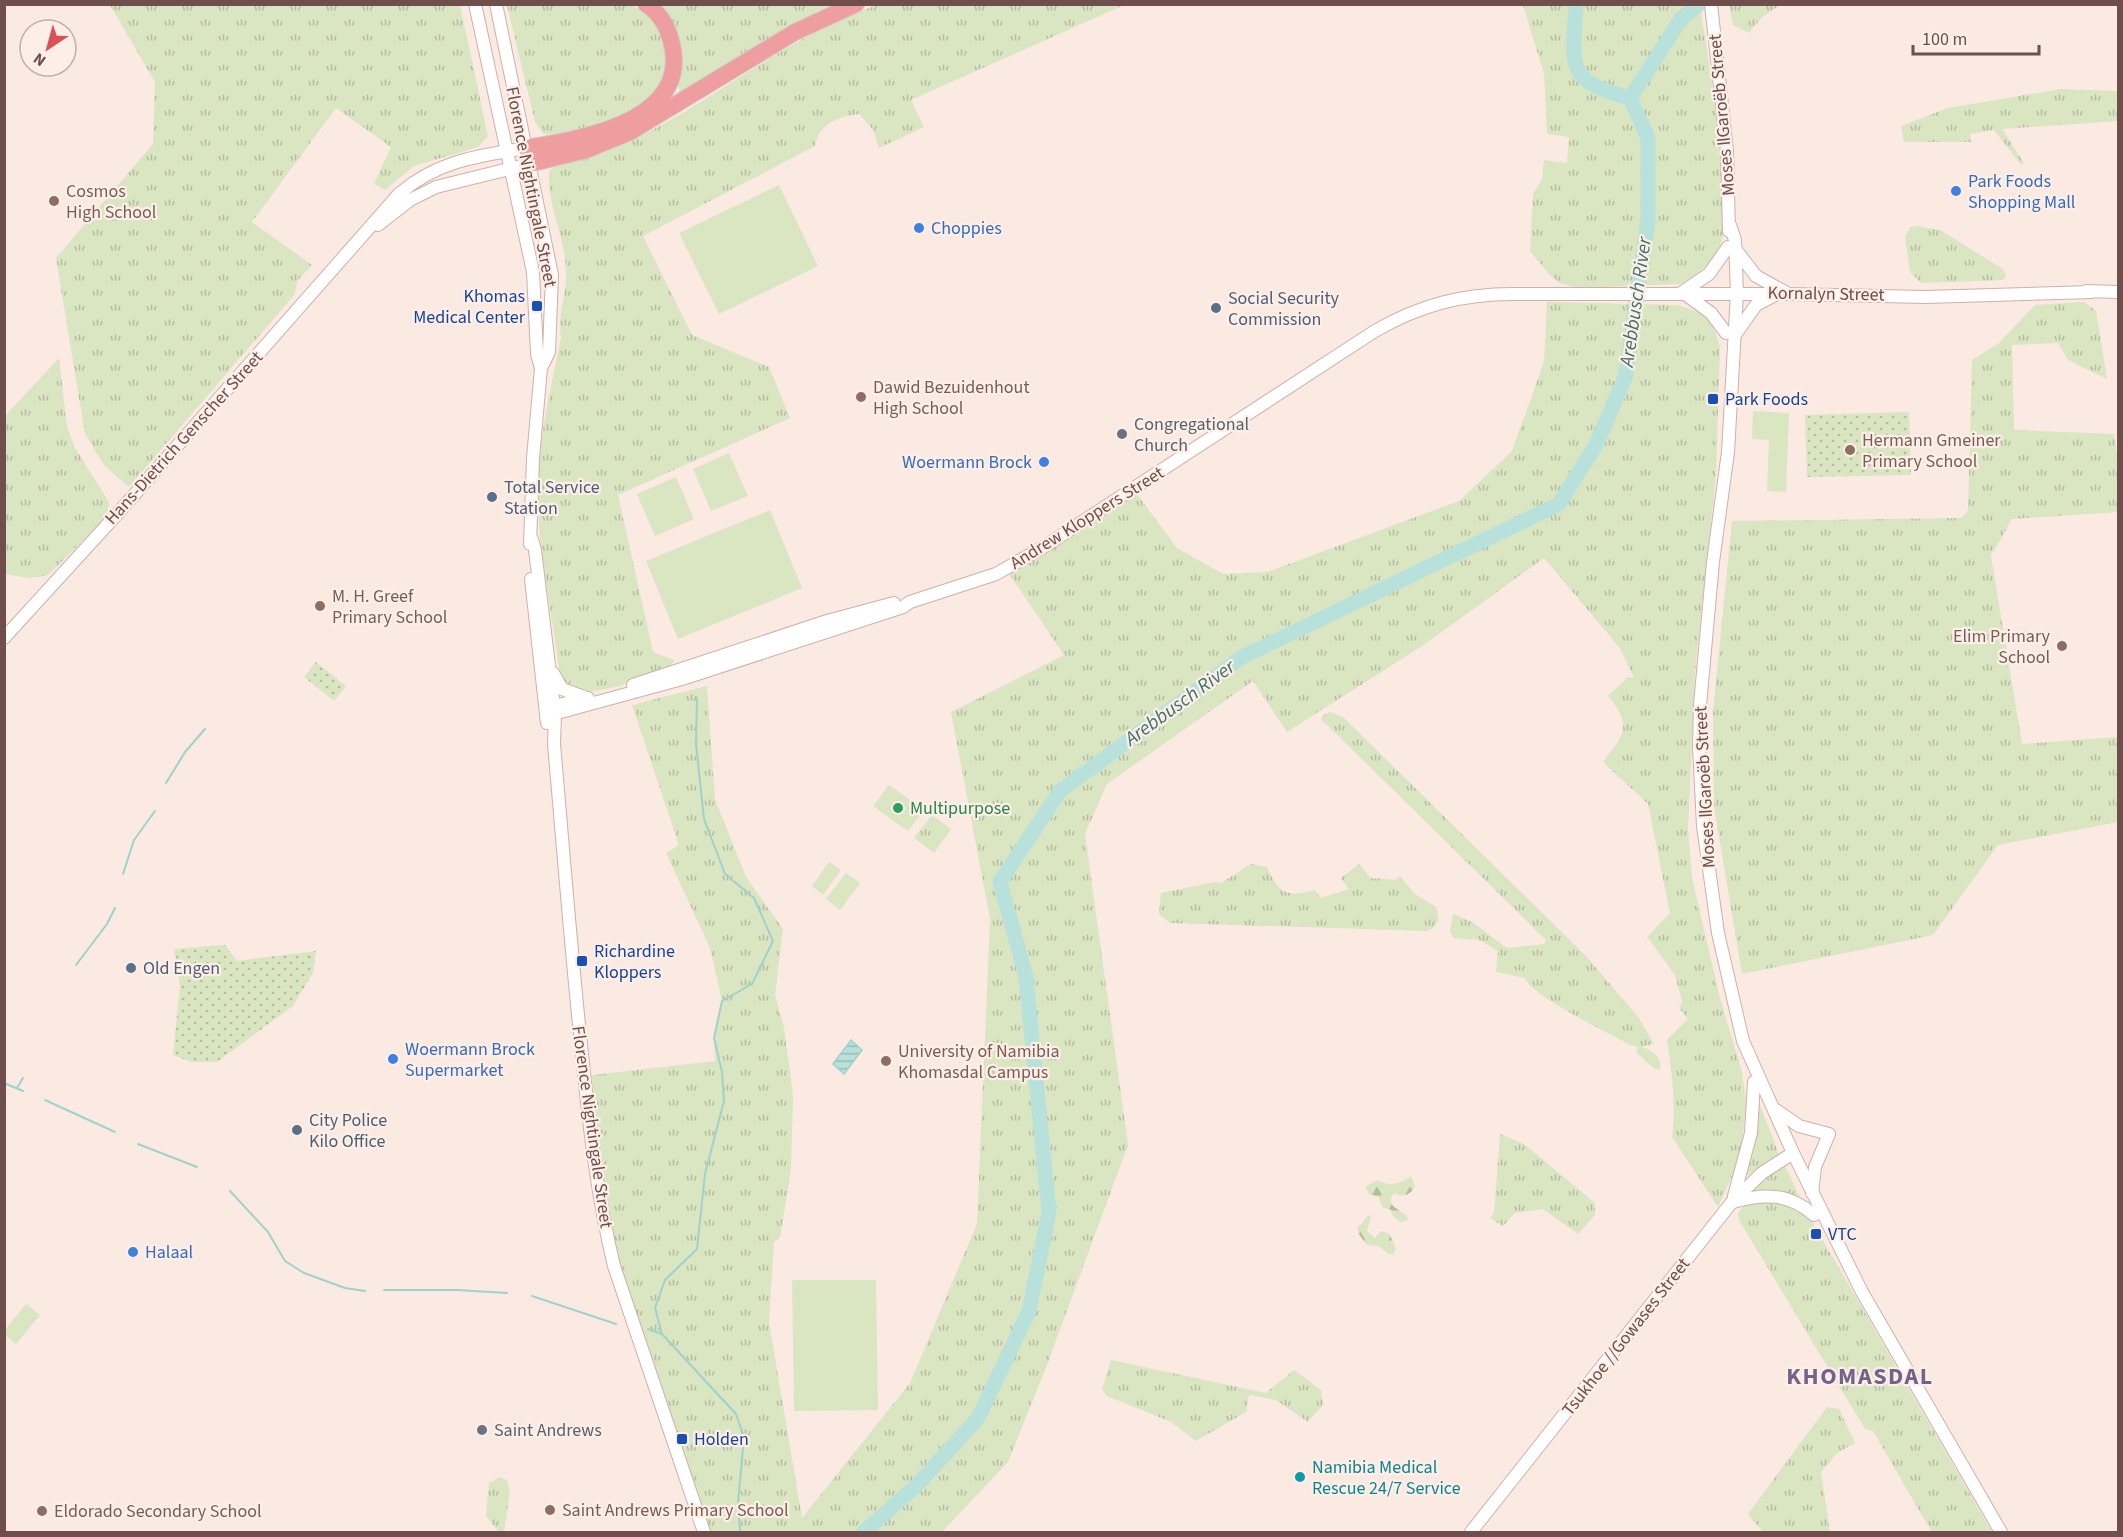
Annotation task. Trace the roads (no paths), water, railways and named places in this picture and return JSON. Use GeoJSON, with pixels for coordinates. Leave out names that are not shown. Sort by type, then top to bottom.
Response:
{"type":"FeatureCollection","features":[{"type":"Feature","properties":{"kind":"highway"},"geometry":{"type":"LineString","coordinates":[[527,156],[609,129],[638,115],[659,100],[668,85],[674,57],[669,33],[663,21],[656,11],[646,4]]}},
{"type":"Feature","properties":{"kind":"highway"},"geometry":{"type":"LineString","coordinates":[[527,156],[586,150],[630,132],[795,33],[856,4]]}},
{"type":"Feature","properties":{"kind":"main road","name":"Moses ǁGaroëb Street"},"geometry":{"type":"LineString","coordinates":[[1711,4],[1722,85],[1733,293],[1728,452],[1723,474],[1700,705],[1702,826],[1718,933],[1754,1082],[1789,1154],[1856,1275],[1862,1292],[2001,1533]]}},
{"type":"Feature","properties":{"kind":"main road","name":"Florence Nightingale Street"},"geometry":{"type":"LineString","coordinates":[[496,5],[552,275],[549,352],[541,368]]}},
{"type":"Feature","properties":{"kind":"main road","name":"Florence Nightingale Street"},"geometry":{"type":"LineString","coordinates":[[475,6],[533,272],[537,354],[541,368],[533,458],[532,539],[548,658],[550,711],[556,731],[554,744]]}},
{"type":"Feature","properties":{"kind":"main road","name":"Hans-Dietrich Genscher Street"},"geometry":{"type":"LineString","coordinates":[[4,638],[363,237],[383,210],[420,176],[450,163],[506,152],[527,156]]}},
{"type":"Feature","properties":{"kind":"main road","name":"Hans-Dietrich Genscher Street"},"geometry":{"type":"LineString","coordinates":[[363,237],[418,194],[458,179],[510,169],[527,156]]}},
{"type":"Feature","properties":{"kind":"main road"},"geometry":{"type":"LineString","coordinates":[[1682,293],[1709,274],[1732,248],[1756,276],[1784,294]]}},
{"type":"Feature","properties":{"kind":"main road","name":"Kornalyn Street"},"geometry":{"type":"LineString","coordinates":[[1733,293],[1915,295],[1928,292],[2059,290],[2118,292]]}},
{"type":"Feature","properties":{"kind":"main road"},"geometry":{"type":"LineString","coordinates":[[1682,293],[1733,293]]}},
{"type":"Feature","properties":{"kind":"main road"},"geometry":{"type":"LineString","coordinates":[[1682,293],[1711,313],[1730,336],[1750,312],[1763,301],[1784,294]]}},
{"type":"Feature","properties":{"kind":"main road","name":"Andrew Kloppers Street"},"geometry":{"type":"LineString","coordinates":[[550,711],[574,710],[756,656],[996,574],[1014,565],[1341,353],[1408,314],[1468,296],[1682,293]]}},
{"type":"Feature","properties":{"kind":"main road","name":"Florence Nightingale Street"},"geometry":{"type":"LineString","coordinates":[[532,539],[529,552],[554,744],[577,1015],[591,1147],[604,1225],[614,1266],[704,1533]]}},
{"type":"Feature","properties":{"kind":"main road","name":"Andrew Kloppers Street"},"geometry":{"type":"LineString","coordinates":[[550,711],[827,621],[903,600],[910,602]]}},
{"type":"Feature","properties":{"kind":"main road"},"geometry":{"type":"LineString","coordinates":[[548,658],[562,689],[573,695],[591,697]]}},
{"type":"Feature","properties":{"kind":"main road"},"geometry":{"type":"LineString","coordinates":[[556,731],[561,718],[574,710]]}},
{"type":"Feature","properties":{"kind":"main road","name":"Moses ǁGaroëb Street"},"geometry":{"type":"LineString","coordinates":[[1750,1059],[1771,1105],[1814,1215],[1850,1278],[1862,1292]]}},
{"type":"Feature","properties":{"kind":"main road"},"geometry":{"type":"LineString","coordinates":[[1754,1082],[1755,1096],[1751,1133],[1732,1202],[1763,1195],[1778,1196],[1805,1207],[1814,1215]]}},
{"type":"Feature","properties":{"kind":"main road"},"geometry":{"type":"LineString","coordinates":[[1771,1105],[1791,1123],[1828,1134],[1815,1167],[1812,1194]]}},
{"type":"Feature","properties":{"kind":"main road","name":"Tsukhoe //Gowases Street"},"geometry":{"type":"LineString","coordinates":[[1471,1533],[1732,1202],[1753,1180],[1789,1154]]}},
{"type":"Feature","properties":{"kind":"water"},"geometry":{"type":"Polygon","coordinates":[[[851,1040],[862,1050],[844,1074],[833,1064],[851,1040]]]}},
{"type":"Feature","properties":{"kind":"waterway"},"geometry":{"type":"LineString","coordinates":[[1576,4],[1574,56],[1577,67],[1583,77],[1593,85],[1630,98]]}},
{"type":"Feature","properties":{"kind":"waterway","name":"Arebbusch River"},"geometry":{"type":"LineString","coordinates":[[864,1532],[918,1484],[978,1418],[1029,1311],[1049,1212],[1026,977],[1000,882],[1060,791],[1242,657],[1559,504],[1597,443],[1626,375],[1648,220],[1648,138],[1630,98],[1681,19],[1699,4]]}},
{"type":"Feature","properties":{"kind":"waterway"},"geometry":{"type":"LineString","coordinates":[[697,698],[696,744],[704,819],[725,874],[754,898],[773,941],[752,984],[722,1001],[714,1038],[722,1072],[724,1101],[705,1174],[697,1249],[665,1280],[655,1308],[662,1334],[736,1414],[744,1437],[738,1503],[740,1532]]}},
{"type":"Feature","properties":{"kind":"waterway"},"geometry":{"type":"LineString","coordinates":[[166,783],[185,752],[205,729]]}},
{"type":"Feature","properties":{"kind":"waterway"},"geometry":{"type":"LineString","coordinates":[[123,874],[134,840],[155,811]]}},
{"type":"Feature","properties":{"kind":"waterway"},"geometry":{"type":"LineString","coordinates":[[76,965],[107,924],[115,908]]}},
{"type":"Feature","properties":{"kind":"waterway"},"geometry":{"type":"LineString","coordinates":[[17,1088],[23,1078]]}},
{"type":"Feature","properties":{"kind":"waterway"},"geometry":{"type":"LineString","coordinates":[[4,1083],[23,1091]]}},
{"type":"Feature","properties":{"kind":"waterway"},"geometry":{"type":"LineString","coordinates":[[45,1100],[115,1132]]}},
{"type":"Feature","properties":{"kind":"waterway"},"geometry":{"type":"LineString","coordinates":[[138,1144],[197,1167]]}},
{"type":"Feature","properties":{"kind":"waterway"},"geometry":{"type":"LineString","coordinates":[[230,1191],[268,1232],[285,1261],[304,1273],[345,1288],[365,1291]]}},
{"type":"Feature","properties":{"kind":"waterway"},"geometry":{"type":"LineString","coordinates":[[384,1290],[507,1293]]}},
{"type":"Feature","properties":{"kind":"waterway"},"geometry":{"type":"LineString","coordinates":[[532,1296],[616,1324]]}},
{"type":"Feature","properties":{"kind":"waterway"},"geometry":{"type":"LineString","coordinates":[[648,1329],[662,1334]]}},
{"type":"Feature","properties":{"kind":"place","name":"Park Foods Shopping Mall"},"geometry":{"type":"Point","coordinates":[1956,191]}},
{"type":"Feature","properties":{"kind":"place","name":"Cosmos High School"},"geometry":{"type":"Point","coordinates":[54,201]}},
{"type":"Feature","properties":{"kind":"place","name":"Choppies"},"geometry":{"type":"Point","coordinates":[919,228]}},
{"type":"Feature","properties":{"kind":"place","name":"Khomas Medical Center"},"geometry":{"type":"Point","coordinates":[537,306]}},
{"type":"Feature","properties":{"kind":"place","name":"Social Security Commission"},"geometry":{"type":"Point","coordinates":[1216,308]}},
{"type":"Feature","properties":{"kind":"place","name":"Dawid Bezuidenhout High School"},"geometry":{"type":"Point","coordinates":[861,397]}},
{"type":"Feature","properties":{"kind":"place","name":"Park Foods"},"geometry":{"type":"Point","coordinates":[1713,399]}},
{"type":"Feature","properties":{"kind":"place","name":"Congregational Church"},"geometry":{"type":"Point","coordinates":[1122,434]}},
{"type":"Feature","properties":{"kind":"place","name":"Hermann Gmeiner Primary School"},"geometry":{"type":"Point","coordinates":[1850,450]}},
{"type":"Feature","properties":{"kind":"place","name":"Woermann Brock"},"geometry":{"type":"Point","coordinates":[1044,462]}},
{"type":"Feature","properties":{"kind":"place","name":"Total Service Station"},"geometry":{"type":"Point","coordinates":[492,497]}},
{"type":"Feature","properties":{"kind":"place","name":"M. H. Greef Primary School"},"geometry":{"type":"Point","coordinates":[320,606]}},
{"type":"Feature","properties":{"kind":"place","name":"Elim Primary School"},"geometry":{"type":"Point","coordinates":[2062,646]}},
{"type":"Feature","properties":{"kind":"place","name":"Multipurpose"},"geometry":{"type":"Point","coordinates":[898,808]}},
{"type":"Feature","properties":{"kind":"place","name":"Richardine Kloppers"},"geometry":{"type":"Point","coordinates":[582,961]}},
{"type":"Feature","properties":{"kind":"place","name":"Old Engen"},"geometry":{"type":"Point","coordinates":[131,968]}},
{"type":"Feature","properties":{"kind":"place","name":"Woermann Brock Supermarket"},"geometry":{"type":"Point","coordinates":[393,1059]}},
{"type":"Feature","properties":{"kind":"place","name":"University of Namibia Khomasdal Campus"},"geometry":{"type":"Point","coordinates":[886,1061]}},
{"type":"Feature","properties":{"kind":"place","name":"City Police Kilo Office"},"geometry":{"type":"Point","coordinates":[297,1130]}},
{"type":"Feature","properties":{"kind":"place","name":"VTC"},"geometry":{"type":"Point","coordinates":[1816,1234]}},
{"type":"Feature","properties":{"kind":"place","name":"Halaal"},"geometry":{"type":"Point","coordinates":[133,1252]}},
{"type":"Feature","properties":{"kind":"place","name":"Saint Andrews"},"geometry":{"type":"Point","coordinates":[482,1430]}},
{"type":"Feature","properties":{"kind":"place","name":"Holden"},"geometry":{"type":"Point","coordinates":[682,1439]}},
{"type":"Feature","properties":{"kind":"place","name":"Namibia Medical Rescue 24/7 Service"},"geometry":{"type":"Point","coordinates":[1300,1477]}},
{"type":"Feature","properties":{"kind":"place","name":"Saint Andrews Primary School"},"geometry":{"type":"Point","coordinates":[550,1510]}},
{"type":"Feature","properties":{"kind":"place","name":"Eldorado Secondary School"},"geometry":{"type":"Point","coordinates":[42,1511]}},
{"type":"Feature","properties":{"kind":"district","name":"KHOMASDAL"},"geometry":{"type":"Point","coordinates":[1860,1376]}}]}
